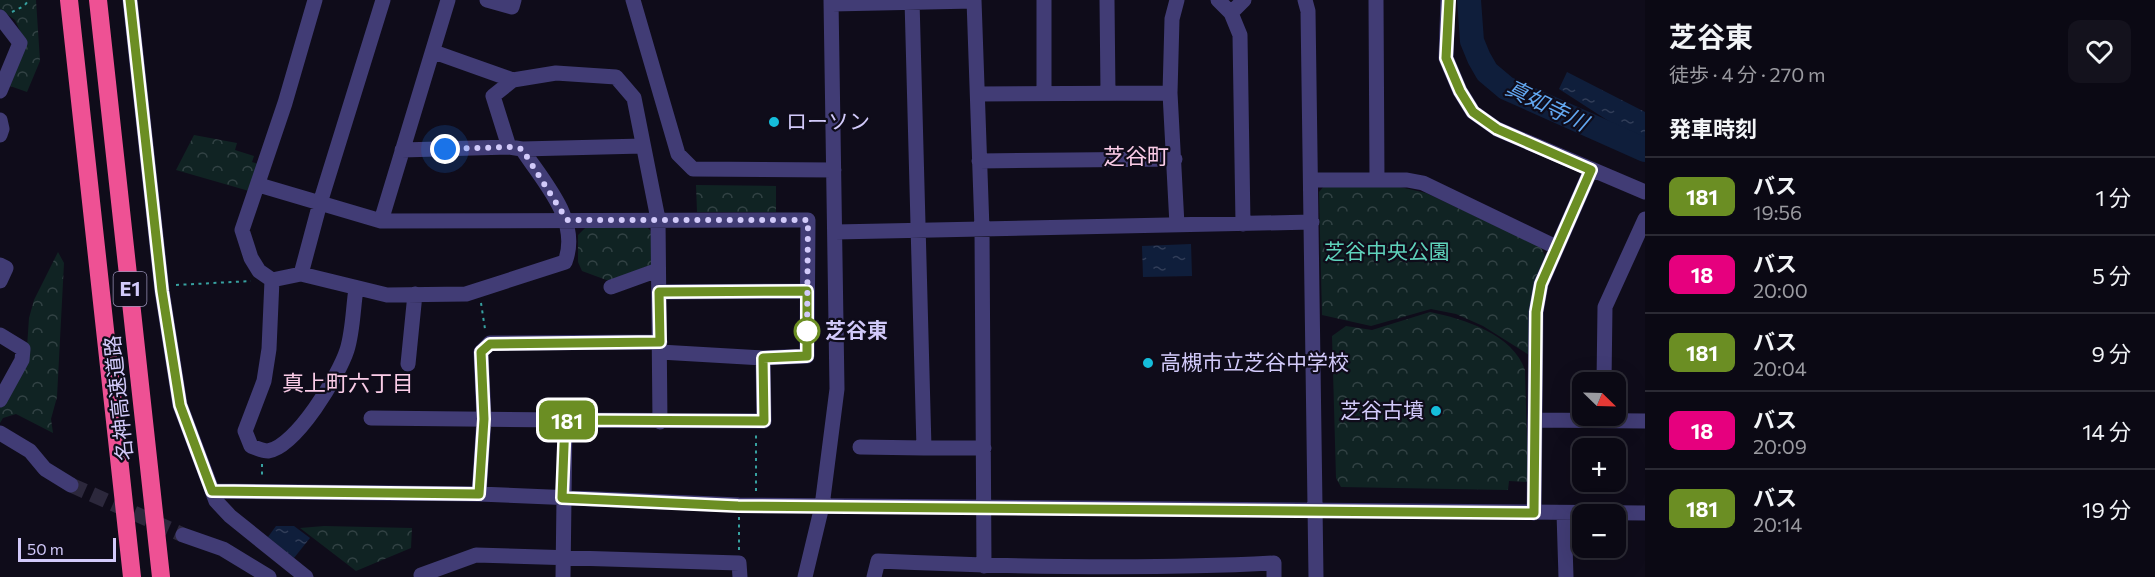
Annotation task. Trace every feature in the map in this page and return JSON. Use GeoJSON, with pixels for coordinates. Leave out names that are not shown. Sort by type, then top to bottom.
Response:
{"type":"FeatureCollection","features":[{"type":"Feature","properties":{"kind":"highway","name":"名神高速道路"},"geometry":{"type":"LineString","coordinates":[[69,0],[132,577]]}},
{"type":"Feature","properties":{"kind":"highway","name":"名神高速道路"},"geometry":{"type":"LineString","coordinates":[[98,0],[161,577]]}},
{"type":"Feature","properties":{"kind":"street"},"geometry":{"type":"LineString","coordinates":[[130,0],[161,285],[180,405],[216,501],[230,516],[306,577]]}},
{"type":"Feature","properties":{"kind":"street"},"geometry":{"type":"LineString","coordinates":[[315,0],[259,185],[242,230],[251,258],[259,271],[272,280],[302,274],[387,295],[466,294],[565,262],[569,249],[567,220],[516,148],[493,96],[513,80]]}},
{"type":"Feature","properties":{"kind":"street"},"geometry":{"type":"LineString","coordinates":[[302,274],[320,203],[383,0]]}},
{"type":"Feature","properties":{"kind":"street"},"geometry":{"type":"LineString","coordinates":[[381,221],[448,0]]}},
{"type":"Feature","properties":{"kind":"street"},"geometry":{"type":"LineString","coordinates":[[487,0],[512,7],[514,0]]}},
{"type":"Feature","properties":{"kind":"street"},"geometry":{"type":"LineString","coordinates":[[633,0],[678,154],[693,169],[717,171],[834,170]]}},
{"type":"Feature","properties":{"kind":"street"},"geometry":{"type":"LineString","coordinates":[[1044,0],[1044,93]]}},
{"type":"Feature","properties":{"kind":"street"},"geometry":{"type":"LineString","coordinates":[[1107,0],[1108,93]]}},
{"type":"Feature","properties":{"kind":"street"},"geometry":{"type":"LineString","coordinates":[[1177,225],[1170,93],[1172,19],[1178,0]]}},
{"type":"Feature","properties":{"kind":"street"},"geometry":{"type":"LineString","coordinates":[[1218,0],[1230,13],[1240,35],[1243,224]]}},
{"type":"Feature","properties":{"kind":"street"},"geometry":{"type":"LineString","coordinates":[[1230,13],[1244,0]]}},
{"type":"Feature","properties":{"kind":"street"},"geometry":{"type":"LineString","coordinates":[[1305,0],[1308,11],[1317,509],[1316,577]]}},
{"type":"Feature","properties":{"kind":"street"},"geometry":{"type":"LineString","coordinates":[[1376,0],[1377,180]]}},
{"type":"Feature","properties":{"kind":"street"},"geometry":{"type":"LineString","coordinates":[[1449,0],[1446,58],[1460,91],[1473,112],[1497,129],[1645,192]]}},
{"type":"Feature","properties":{"kind":"street"},"geometry":{"type":"LineString","coordinates":[[912,1],[916,230],[924,448]]}},
{"type":"Feature","properties":{"kind":"street"},"geometry":{"type":"LineString","coordinates":[[805,577],[822,506],[837,389],[832,2],[974,1],[982,229],[984,566]]}},
{"type":"Feature","properties":{"kind":"street"},"geometry":{"type":"LineString","coordinates":[[0,17],[20,43],[0,91]]}},
{"type":"Feature","properties":{"kind":"street"},"geometry":{"type":"LineString","coordinates":[[434,52],[513,80],[556,73],[616,77],[634,98],[658,219],[660,422]]}},
{"type":"Feature","properties":{"kind":"street"},"geometry":{"type":"LineString","coordinates":[[979,94],[1170,93]]}},
{"type":"Feature","properties":{"kind":"street"},"geometry":{"type":"LineString","coordinates":[[0,120],[2,129],[0,135]]}},
{"type":"Feature","properties":{"kind":"street"},"geometry":{"type":"LineString","coordinates":[[402,150],[643,146]]}},
{"type":"Feature","properties":{"kind":"street"},"geometry":{"type":"LineString","coordinates":[[979,161],[1175,159]]}},
{"type":"Feature","properties":{"kind":"street"},"geometry":{"type":"LineString","coordinates":[[1534,513],[1536,312],[1541,284],[1591,170]]}},
{"type":"Feature","properties":{"kind":"street"},"geometry":{"type":"LineString","coordinates":[[1311,180],[1423,183],[1556,247]]}},
{"type":"Feature","properties":{"kind":"street"},"geometry":{"type":"LineString","coordinates":[[259,185],[381,221],[808,220],[807,356],[763,358],[660,347],[490,344],[481,352],[484,419],[479,494]]}},
{"type":"Feature","properties":{"kind":"street"},"geometry":{"type":"LineString","coordinates":[[1604,372],[1605,307],[1645,219]]}},
{"type":"Feature","properties":{"kind":"street"},"geometry":{"type":"LineString","coordinates":[[835,232],[1312,222]]}},
{"type":"Feature","properties":{"kind":"street"},"geometry":{"type":"LineString","coordinates":[[0,265],[6,268],[0,281]]}},
{"type":"Feature","properties":{"kind":"street"},"geometry":{"type":"LineString","coordinates":[[611,287],[658,270]]}},
{"type":"Feature","properties":{"kind":"street"},"geometry":{"type":"LineString","coordinates":[[272,280],[269,349],[264,381],[245,430],[250,446],[267,451],[282,446],[307,419],[327,390],[348,349],[356,289]]}},
{"type":"Feature","properties":{"kind":"street"},"geometry":{"type":"LineString","coordinates":[[659,292],[807,291]]}},
{"type":"Feature","properties":{"kind":"street"},"geometry":{"type":"LineString","coordinates":[[408,364],[415,294]]}},
{"type":"Feature","properties":{"kind":"street"},"geometry":{"type":"LineString","coordinates":[[0,335],[23,348],[22,360],[4,382],[0,400]]}},
{"type":"Feature","properties":{"kind":"street"},"geometry":{"type":"LineString","coordinates":[[371,418],[764,421],[763,358]]}},
{"type":"Feature","properties":{"kind":"street"},"geometry":{"type":"LineString","coordinates":[[1535,420],[1572,419]]}},
{"type":"Feature","properties":{"kind":"street"},"geometry":{"type":"LineString","coordinates":[[563,577],[562,498],[565,420]]}},
{"type":"Feature","properties":{"kind":"street"},"geometry":{"type":"LineString","coordinates":[[1626,420],[1645,422]]}},
{"type":"Feature","properties":{"kind":"street"},"geometry":{"type":"LineString","coordinates":[[0,433],[30,451],[45,469],[72,485]]}},
{"type":"Feature","properties":{"kind":"street"},"geometry":{"type":"LineString","coordinates":[[860,447],[984,448]]}},
{"type":"Feature","properties":{"kind":"street"},"geometry":{"type":"LineString","coordinates":[[212,491],[479,494],[738,506],[1645,513]]}},
{"type":"Feature","properties":{"kind":"street"},"geometry":{"type":"LineString","coordinates":[[1564,513],[1566,577]]}},
{"type":"Feature","properties":{"kind":"street"},"geometry":{"type":"LineString","coordinates":[[183,535],[223,549],[269,577]]}},
{"type":"Feature","properties":{"kind":"street"},"geometry":{"type":"LineString","coordinates":[[422,577],[421,575],[476,555],[564,558],[739,570]]}},
{"type":"Feature","properties":{"kind":"street"},"geometry":{"type":"LineString","coordinates":[[874,577],[878,561],[1203,572],[1274,563],[1274,577]]}},
{"type":"Feature","properties":{"kind":"path"},"geometry":{"type":"LineString","coordinates":[[0,17],[24,6],[29,0]]}},
{"type":"Feature","properties":{"kind":"path"},"geometry":{"type":"LineString","coordinates":[[161,285],[272,280]]}},
{"type":"Feature","properties":{"kind":"path"},"geometry":{"type":"LineString","coordinates":[[480,290],[481,317],[490,344]]}},
{"type":"Feature","properties":{"kind":"path"},"geometry":{"type":"LineString","coordinates":[[756,421],[756,506]]}},
{"type":"Feature","properties":{"kind":"path"},"geometry":{"type":"LineString","coordinates":[[262,450],[262,492]]}},
{"type":"Feature","properties":{"kind":"path"},"geometry":{"type":"LineString","coordinates":[[738,506],[739,570]]}},
{"type":"Feature","properties":{"kind":"green space"},"geometry":{"type":"Polygon","coordinates":[[[0,0],[36,0],[40,61],[27,92],[10,86],[26,44],[15,20],[0,9],[0,0]]]}},
{"type":"Feature","properties":{"kind":"green space"},"geometry":{"type":"Polygon","coordinates":[[[194,135],[237,143],[235,150],[254,156],[252,162],[258,164],[249,191],[176,170],[194,135]]]}},
{"type":"Feature","properties":{"kind":"green space"},"geometry":{"type":"Polygon","coordinates":[[[696,185],[776,186],[776,212],[697,212],[696,185]]]}},
{"type":"Feature","properties":{"kind":"green space","name":"芝谷中央公園"},"geometry":{"type":"Polygon","coordinates":[[[1324,186],[1400,187],[1426,193],[1541,247],[1545,256],[1534,282],[1529,355],[1483,326],[1456,314],[1431,309],[1371,326],[1322,315],[1319,192],[1324,186]]]}},
{"type":"Feature","properties":{"kind":"green space"},"geometry":{"type":"Polygon","coordinates":[[[645,225],[651,231],[651,265],[609,281],[582,271],[578,262],[578,235],[587,226],[645,225]]]}},
{"type":"Feature","properties":{"kind":"green space"},"geometry":{"type":"Polygon","coordinates":[[[58,252],[64,263],[57,397],[51,419],[53,433],[16,414],[3,418],[0,423],[0,407],[26,362],[29,318],[34,300],[58,252]]]}},
{"type":"Feature","properties":{"kind":"green space"},"geometry":{"type":"Polygon","coordinates":[[[1430,312],[1458,319],[1486,330],[1510,347],[1519,357],[1525,370],[1528,482],[1509,481],[1508,490],[1341,487],[1336,478],[1332,336],[1346,326],[1372,330],[1430,312]]]}},
{"type":"Feature","properties":{"kind":"green space"},"geometry":{"type":"Polygon","coordinates":[[[324,526],[412,528],[411,548],[356,571],[300,528],[324,526]]]}},
{"type":"Feature","properties":{"kind":"water"},"geometry":{"type":"Polygon","coordinates":[[[1567,72],[1645,112],[1645,140],[1621,129],[1559,89],[1567,72]]]}},
{"type":"Feature","properties":{"kind":"water"},"geometry":{"type":"Polygon","coordinates":[[[1191,244],[1192,276],[1143,277],[1142,246],[1191,244]]]}},
{"type":"Feature","properties":{"kind":"water"},"geometry":{"type":"Polygon","coordinates":[[[276,526],[294,526],[310,538],[294,558],[268,537],[276,526]]]}},
{"type":"Feature","properties":{"kind":"waterway","name":"真如寺川"},"geometry":{"type":"LineString","coordinates":[[1469,0],[1472,41],[1487,72],[1506,88],[1645,150]]}},
{"type":"Feature","properties":{"kind":"tunnel"},"geometry":{"type":"LineString","coordinates":[[71,485],[183,535]]}},
{"type":"Feature","properties":{"kind":"bus line","name":"181"},"geometry":{"type":"LineString","coordinates":[[130,0],[162,291],[180,405],[212,491],[479,494],[484,419],[481,352],[490,344],[660,342],[659,292],[807,291],[807,356],[763,358],[764,421],[565,420],[562,498],[738,506],[1317,509],[1534,513],[1536,312],[1541,284],[1591,170],[1497,129],[1473,112],[1460,91],[1446,58],[1449,0]]}},
{"type":"Feature","properties":{"kind":"place","name":"ローソン"},"geometry":{"type":"Point","coordinates":[774,122]}},
{"type":"Feature","properties":{"kind":"place","name":"芝谷東"},"geometry":{"type":"Point","coordinates":[807,331]}},
{"type":"Feature","properties":{"kind":"place","name":"高槻市立芝谷中学校"},"geometry":{"type":"Point","coordinates":[1148,363]}},
{"type":"Feature","properties":{"kind":"place","name":"芝谷古墳"},"geometry":{"type":"Point","coordinates":[1436,411]}},
{"type":"Feature","properties":{"kind":"district","name":"芝谷町"},"geometry":{"type":"Point","coordinates":[1136,156]}},
{"type":"Feature","properties":{"kind":"district","name":"真上町六丁目"},"geometry":{"type":"Point","coordinates":[348,383]}},
{"type":"Feature","properties":{"kind":"route"},"geometry":{"type":"LineString","coordinates":[[445,149],[509,147],[522,149],[567,220],[808,220],[807,334],[807,331]]}}]}
